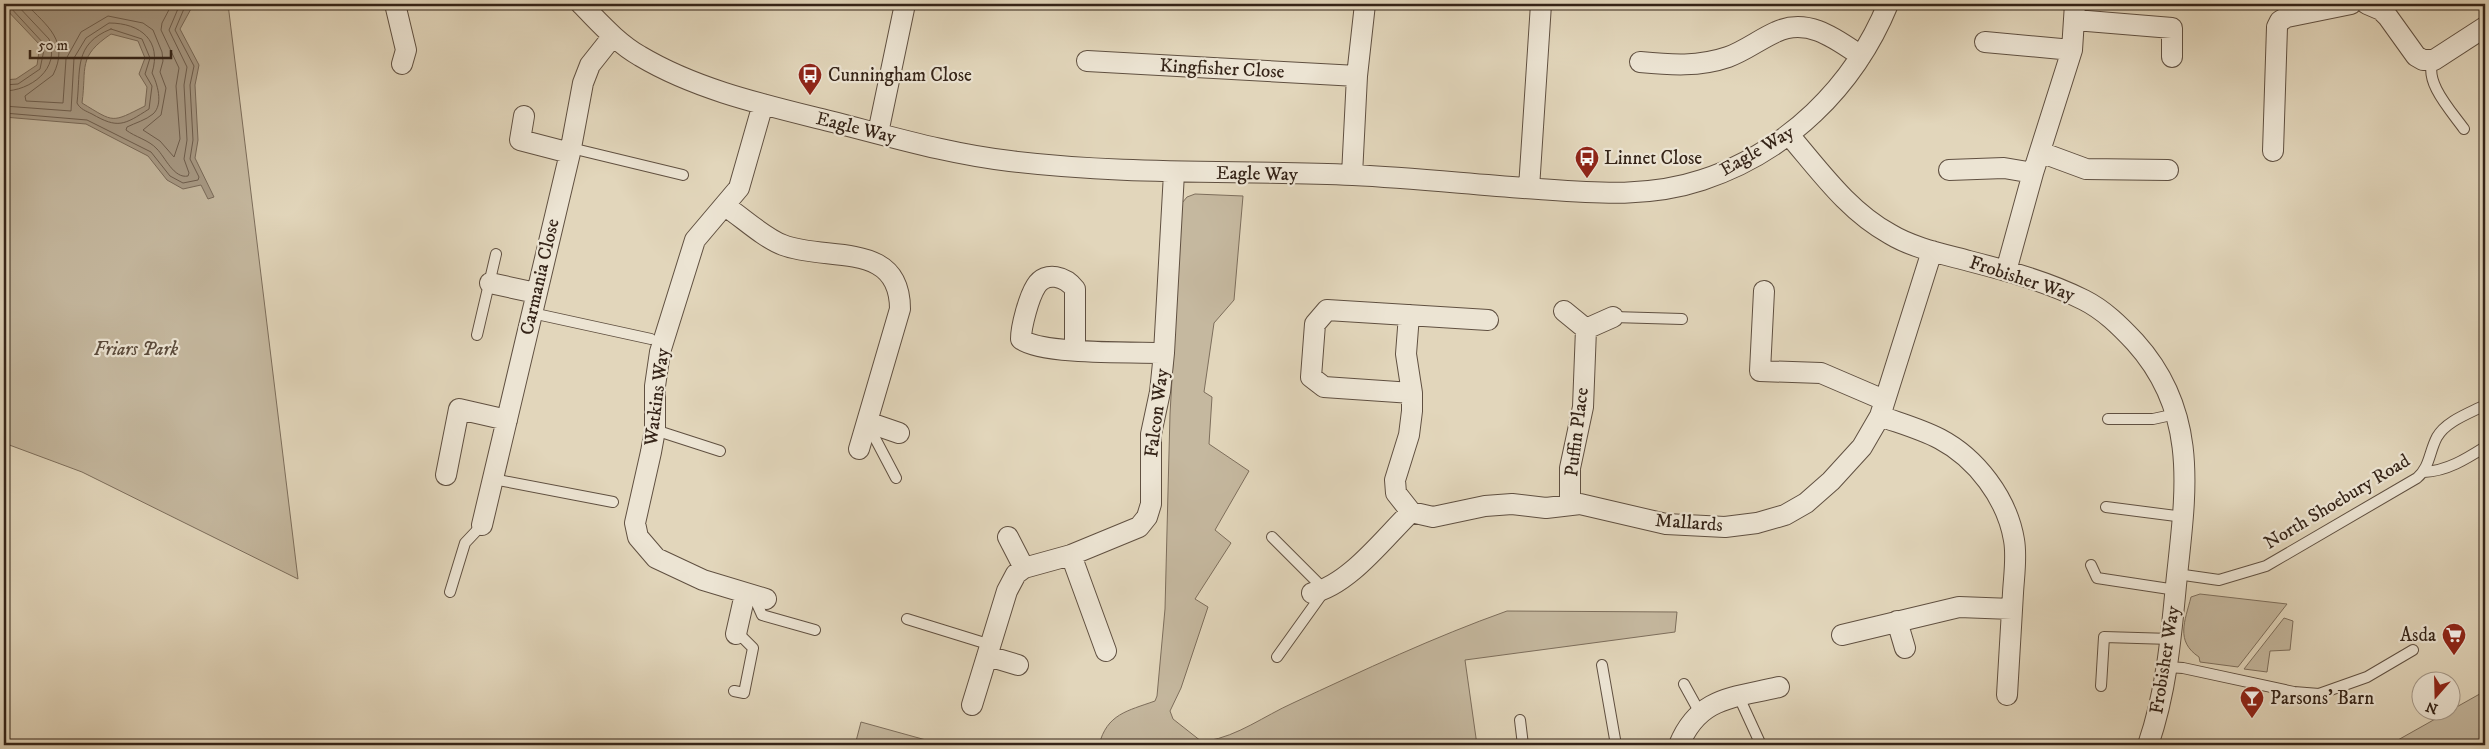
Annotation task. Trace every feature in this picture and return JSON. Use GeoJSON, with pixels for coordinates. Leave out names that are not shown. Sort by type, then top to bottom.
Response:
{"type":"FeatureCollection","features":[{"type":"Feature","properties":{"kind":"street"},"geometry":{"type":"LineString","coordinates":[[394,4],[406,50],[402,64]]}},
{"type":"Feature","properties":{"kind":"street","name":"Eagle Way"},"geometry":{"type":"LineString","coordinates":[[581,4],[613,36],[639,56],[693,82],[763,104],[952,152],[1008,161],[1081,169],[1174,173],[1352,175],[1610,194],[1650,192],[1681,186],[1724,172],[1766,150],[1789,135],[1826,102],[1861,56],[1878,29],[1888,4]]}},
{"type":"Feature","properties":{"kind":"street"},"geometry":{"type":"LineString","coordinates":[[878,133],[905,4]]}},
{"type":"Feature","properties":{"kind":"street"},"geometry":{"type":"LineString","coordinates":[[1352,175],[1357,76],[1365,4]]}},
{"type":"Feature","properties":{"kind":"street"},"geometry":{"type":"LineString","coordinates":[[1529,188],[1541,4]]}},
{"type":"Feature","properties":{"kind":"street"},"geometry":{"type":"LineString","coordinates":[[2273,152],[2277,27],[2280,21],[2286,17],[2351,4]]}},
{"type":"Feature","properties":{"kind":"street"},"geometry":{"type":"LineString","coordinates":[[2367,4],[2381,10],[2416,56],[2423,60],[2434,60],[2485,27]]}},
{"type":"Feature","properties":{"kind":"street"},"geometry":{"type":"LineString","coordinates":[[2006,271],[2033,173],[2072,50],[2075,12],[2172,28],[2172,57]]}},
{"type":"Feature","properties":{"kind":"street"},"geometry":{"type":"LineString","coordinates":[[1640,62],[1676,66],[1712,61],[1730,56],[1778,31],[1798,28],[1819,30],[1861,56]]}},
{"type":"Feature","properties":{"kind":"street","name":"Carmania Close"},"geometry":{"type":"LineString","coordinates":[[482,525],[570,151],[583,83],[590,65],[613,36]]}},
{"type":"Feature","properties":{"kind":"street"},"geometry":{"type":"LineString","coordinates":[[1985,42],[2072,50]]}},
{"type":"Feature","properties":{"kind":"street","name":"Kingfisher Close"},"geometry":{"type":"LineString","coordinates":[[1087,61],[1357,76]]}},
{"type":"Feature","properties":{"kind":"street","name":"Watkins Way"},"geometry":{"type":"LineString","coordinates":[[755,596],[703,580],[656,558],[638,537],[635,523],[637,507],[652,452],[655,430],[655,386],[660,352],[696,240],[739,188],[763,104]]}},
{"type":"Feature","properties":{"kind":"street"},"geometry":{"type":"LineString","coordinates":[[524,116],[520,140],[570,151]]}},
{"type":"Feature","properties":{"kind":"street","name":"Frobisher Way"},"geometry":{"type":"LineString","coordinates":[[1789,135],[1853,209],[1890,235],[1932,251],[2006,271],[2054,287],[2102,310],[2144,352],[2172,400],[2185,459],[2184,517],[2171,639],[2155,725],[2148,745]]}},
{"type":"Feature","properties":{"kind":"street"},"geometry":{"type":"LineString","coordinates":[[2040,152],[2086,169],[2168,170]]}},
{"type":"Feature","properties":{"kind":"street"},"geometry":{"type":"LineString","coordinates":[[1950,170],[2004,168],[2033,173]]}},
{"type":"Feature","properties":{"kind":"street","name":"Falcon Way"},"geometry":{"type":"LineString","coordinates":[[1024,568],[1071,555],[1139,527],[1147,517],[1150,504],[1151,434],[1160,392],[1164,353],[1174,173]]}},
{"type":"Feature","properties":{"kind":"street"},"geometry":{"type":"LineString","coordinates":[[725,206],[780,244],[796,249],[855,256],[882,267],[892,275],[900,295],[900,309],[859,448]]}},
{"type":"Feature","properties":{"kind":"street","name":"Mallards"},"geometry":{"type":"LineString","coordinates":[[1411,512],[1433,517],[1485,506],[1512,504],[1546,508],[1570,504],[1598,507],[1666,524],[1725,527],[1757,523],[1792,511],[1806,503],[1831,482],[1862,447],[1882,408],[1932,251]]}},
{"type":"Feature","properties":{"kind":"street"},"geometry":{"type":"LineString","coordinates":[[490,284],[536,293]]}},
{"type":"Feature","properties":{"kind":"street"},"geometry":{"type":"LineString","coordinates":[[1764,291],[1760,371],[1821,373],[1939,438],[1968,458],[1989,482],[2002,504],[2014,538],[2015,553],[2007,695]]}},
{"type":"Feature","properties":{"kind":"street"},"geometry":{"type":"LineString","coordinates":[[1412,393],[1324,387],[1311,377],[1315,324],[1327,310],[1488,320]]}},
{"type":"Feature","properties":{"kind":"street"},"geometry":{"type":"LineString","coordinates":[[1564,311],[1586,329],[1613,317]]}},
{"type":"Feature","properties":{"kind":"street"},"geometry":{"type":"LineString","coordinates":[[1318,591],[1343,579],[1411,512],[1396,494],[1394,480],[1409,435],[1412,393],[1406,354],[1409,315]]}},
{"type":"Feature","properties":{"kind":"street","name":"Puffin Place"},"geometry":{"type":"LineString","coordinates":[[1570,504],[1570,468],[1583,407],[1586,329]]}},
{"type":"Feature","properties":{"kind":"street"},"geometry":{"type":"LineString","coordinates":[[1075,350],[1164,353]]}},
{"type":"Feature","properties":{"kind":"street"},"geometry":{"type":"LineString","coordinates":[[446,475],[459,409],[507,420]]}},
{"type":"Feature","properties":{"kind":"street"},"geometry":{"type":"LineString","coordinates":[[867,422],[899,432]]}},
{"type":"Feature","properties":{"kind":"street"},"geometry":{"type":"LineString","coordinates":[[972,705],[1007,591],[1016,574],[1024,568],[1008,537]]}},
{"type":"Feature","properties":{"kind":"street"},"geometry":{"type":"LineString","coordinates":[[1071,555],[1106,651]]}},
{"type":"Feature","properties":{"kind":"street"},"geometry":{"type":"LineString","coordinates":[[736,632],[755,596]]}},
{"type":"Feature","properties":{"kind":"street"},"geometry":{"type":"LineString","coordinates":[[1842,635],[1959,607],[2012,609]]}},
{"type":"Feature","properties":{"kind":"street"},"geometry":{"type":"LineString","coordinates":[[1897,621],[1905,648]]}},
{"type":"Feature","properties":{"kind":"street"},"geometry":{"type":"LineString","coordinates":[[989,651],[1018,665]]}},
{"type":"Feature","properties":{"kind":"street"},"geometry":{"type":"LineString","coordinates":[[1680,745],[1690,722],[1700,713],[1722,701],[1779,687]]}},
{"type":"Feature","properties":{"kind":"lane"},"geometry":{"type":"LineString","coordinates":[[2434,60],[2430,74],[2433,83],[2464,129]]}},
{"type":"Feature","properties":{"kind":"lane"},"geometry":{"type":"LineString","coordinates":[[570,151],[683,174]]}},
{"type":"Feature","properties":{"kind":"lane"},"geometry":{"type":"LineString","coordinates":[[477,334],[496,254]]}},
{"type":"Feature","properties":{"kind":"lane"},"geometry":{"type":"LineString","coordinates":[[532,313],[650,339]]}},
{"type":"Feature","properties":{"kind":"lane"},"geometry":{"type":"LineString","coordinates":[[1613,317],[1682,319]]}},
{"type":"Feature","properties":{"kind":"lane","name":"North Shoebury Road"},"geometry":{"type":"LineString","coordinates":[[2091,565],[2097,578],[2176,582],[2219,580],[2266,566],[2370,507],[2424,472],[2442,431],[2485,405]]}},
{"type":"Feature","properties":{"kind":"lane"},"geometry":{"type":"LineString","coordinates":[[2108,419],[2152,419],[2176,414]]}},
{"type":"Feature","properties":{"kind":"lane"},"geometry":{"type":"LineString","coordinates":[[867,422],[896,478]]}},
{"type":"Feature","properties":{"kind":"lane"},"geometry":{"type":"LineString","coordinates":[[655,430],[720,452]]}},
{"type":"Feature","properties":{"kind":"lane"},"geometry":{"type":"LineString","coordinates":[[2424,472],[2437,472],[2454,465],[2485,447]]}},
{"type":"Feature","properties":{"kind":"lane"},"geometry":{"type":"LineString","coordinates":[[493,479],[613,502]]}},
{"type":"Feature","properties":{"kind":"lane"},"geometry":{"type":"LineString","coordinates":[[2106,507],[2184,517]]}},
{"type":"Feature","properties":{"kind":"lane"},"geometry":{"type":"LineString","coordinates":[[450,592],[465,544],[482,525]]}},
{"type":"Feature","properties":{"kind":"lane"},"geometry":{"type":"LineString","coordinates":[[1272,537],[1318,591],[1277,657]]}},
{"type":"Feature","properties":{"kind":"lane"},"geometry":{"type":"LineString","coordinates":[[755,596],[762,614],[814,630]]}},
{"type":"Feature","properties":{"kind":"lane"},"geometry":{"type":"LineString","coordinates":[[907,619],[989,651]]}},
{"type":"Feature","properties":{"kind":"lane"},"geometry":{"type":"LineString","coordinates":[[734,691],[744,693],[753,648],[736,632]]}},
{"type":"Feature","properties":{"kind":"lane"},"geometry":{"type":"LineString","coordinates":[[2101,686],[2104,637],[2171,639]]}},
{"type":"Feature","properties":{"kind":"lane"},"geometry":{"type":"LineString","coordinates":[[2167,667],[2183,668],[2294,692],[2318,694],[2329,692],[2367,676],[2413,650]]}},
{"type":"Feature","properties":{"kind":"lane"},"geometry":{"type":"LineString","coordinates":[[1602,665],[1616,745]]}},
{"type":"Feature","properties":{"kind":"lane"},"geometry":{"type":"LineString","coordinates":[[1684,684],[1700,713]]}},
{"type":"Feature","properties":{"kind":"lane"},"geometry":{"type":"LineString","coordinates":[[1739,697],[1761,745]]}},
{"type":"Feature","properties":{"kind":"lane"},"geometry":{"type":"LineString","coordinates":[[1520,720],[1523,745]]}},
{"type":"Feature","properties":{"kind":"green space","name":"Friars Park"},"geometry":{"type":"Polygon","coordinates":[[[4,4],[228,4],[298,579],[82,472],[4,443],[4,4]]]}},
{"type":"Feature","properties":{"kind":"green space"},"geometry":{"type":"Polygon","coordinates":[[[1195,194],[1243,196],[1234,300],[1214,323],[1204,392],[1212,397],[1209,444],[1249,471],[1215,530],[1231,543],[1195,599],[1208,607],[1181,688],[1170,711],[1173,719],[1206,745],[1099,745],[1107,726],[1113,720],[1127,711],[1155,701],[1157,696],[1165,609],[1170,414],[1182,203],[1187,197],[1195,194]]]}},
{"type":"Feature","properties":{"kind":"green space"},"geometry":{"type":"Polygon","coordinates":[[[2200,594],[2287,604],[2238,667],[2200,662],[2199,657],[2187,644],[2184,637],[2186,614],[2191,597],[2200,594]]]}},
{"type":"Feature","properties":{"kind":"green space"},"geometry":{"type":"Polygon","coordinates":[[[1507,611],[1677,612],[1675,632],[1465,660],[1477,745],[1210,745],[1207,741],[1229,735],[1373,666],[1507,611]]]}},
{"type":"Feature","properties":{"kind":"green space"},"geometry":{"type":"Polygon","coordinates":[[[2284,618],[2293,621],[2290,650],[2270,651],[2267,672],[2244,669],[2284,618]]]}},
{"type":"Feature","properties":{"kind":"green space"},"geometry":{"type":"Polygon","coordinates":[[[2485,691],[2485,745],[2389,745],[2430,722],[2462,722],[2462,704],[2485,691]]]}},
{"type":"Feature","properties":{"kind":"green space"},"geometry":{"type":"Polygon","coordinates":[[[861,722],[944,745],[855,745],[861,722]]]}},
{"type":"Feature","properties":{"kind":"water"},"geometry":{"type":"Polygon","coordinates":[[[4,4],[191,4],[192,7],[180,29],[199,65],[195,85],[198,140],[195,158],[214,197],[208,199],[201,185],[183,189],[167,180],[148,156],[86,124],[4,117],[4,80],[16,79],[37,65],[40,45],[4,7],[4,4]],[[111,34],[93,49],[88,56],[84,71],[82,103],[107,117],[113,118],[125,116],[145,106],[147,87],[139,74],[145,58],[138,41],[111,34]]]}},
{"type":"Feature","properties":{"kind":"place","name":"Cunningham Close"},"geometry":{"type":"Point","coordinates":[810,96]}},
{"type":"Feature","properties":{"kind":"place","name":"Linnet Close"},"geometry":{"type":"Point","coordinates":[1587,179]}},
{"type":"Feature","properties":{"kind":"place","name":"Asda"},"geometry":{"type":"Point","coordinates":[2454,656]}},
{"type":"Feature","properties":{"kind":"place","name":"Parsons' Barn"},"geometry":{"type":"Point","coordinates":[2252,719]}}]}
